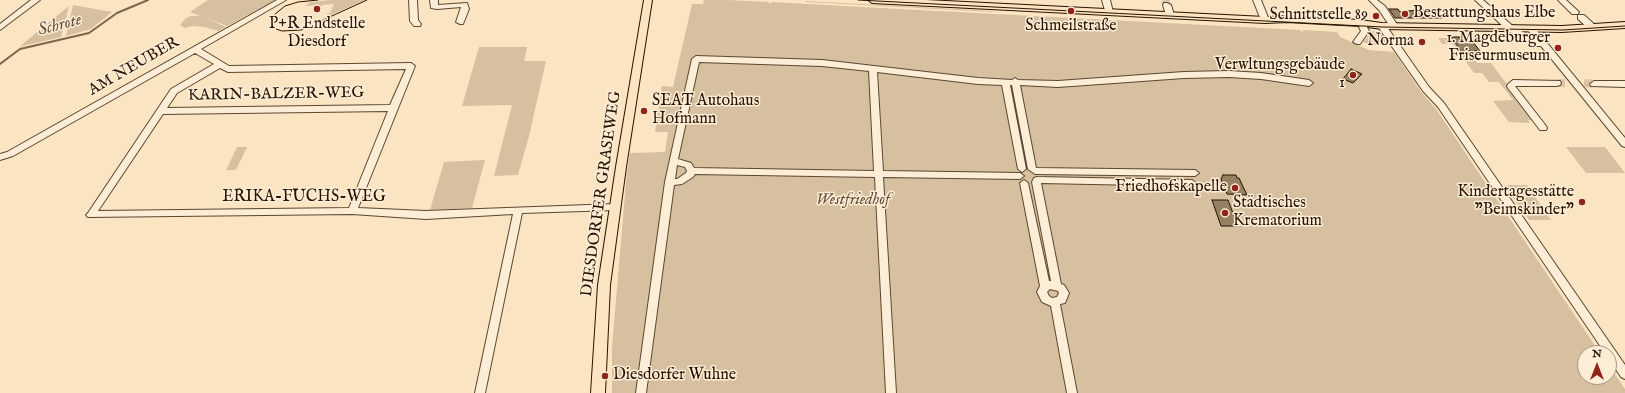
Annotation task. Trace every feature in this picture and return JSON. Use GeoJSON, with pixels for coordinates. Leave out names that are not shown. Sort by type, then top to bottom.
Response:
{"type":"FeatureCollection","features":[{"type":"Feature","properties":{"kind":"main road","name":"DIESDORFER GRASEWEG"},"geometry":{"type":"LineString","coordinates":[[598,393],[602,307],[615,207],[648,0]]}},
{"type":"Feature","properties":{"kind":"main road"},"geometry":{"type":"LineString","coordinates":[[872,0],[1265,20],[1274,23],[1510,29],[1625,25]]}},
{"type":"Feature","properties":{"kind":"street"},"geometry":{"type":"LineString","coordinates":[[0,28],[36,0]]}},
{"type":"Feature","properties":{"kind":"street","name":"AM NEUBER"},"geometry":{"type":"LineString","coordinates":[[0,157],[10,154],[282,0]]}},
{"type":"Feature","properties":{"kind":"street"},"geometry":{"type":"LineString","coordinates":[[413,0],[414,21],[417,24]]}},
{"type":"Feature","properties":{"kind":"street"},"geometry":{"type":"LineString","coordinates":[[434,0],[434,5],[437,7],[464,6],[465,8],[460,22]]}},
{"type":"Feature","properties":{"kind":"street"},"geometry":{"type":"LineString","coordinates":[[1106,0],[1109,12]]}},
{"type":"Feature","properties":{"kind":"street"},"geometry":{"type":"LineString","coordinates":[[1257,0],[1265,20]]}},
{"type":"Feature","properties":{"kind":"street"},"geometry":{"type":"LineString","coordinates":[[1373,0],[1382,8],[1394,26]]}},
{"type":"Feature","properties":{"kind":"street"},"geometry":{"type":"LineString","coordinates":[[1480,0],[1510,29],[1543,46]]}},
{"type":"Feature","properties":{"kind":"street"},"geometry":{"type":"LineString","coordinates":[[1562,0],[1592,27]]}},
{"type":"Feature","properties":{"kind":"street"},"geometry":{"type":"LineString","coordinates":[[1166,5],[1170,16]]}},
{"type":"Feature","properties":{"kind":"street"},"geometry":{"type":"LineString","coordinates":[[1357,42],[1365,31],[1366,26]]}},
{"type":"Feature","properties":{"kind":"street"},"geometry":{"type":"LineString","coordinates":[[1382,26],[1426,89],[1441,105],[1625,374]]}},
{"type":"Feature","properties":{"kind":"street"},"geometry":{"type":"LineString","coordinates":[[1531,29],[1570,84],[1625,144]]}},
{"type":"Feature","properties":{"kind":"street"},"geometry":{"type":"LineString","coordinates":[[194,49],[228,69],[411,66],[352,211]]}},
{"type":"Feature","properties":{"kind":"street"},"geometry":{"type":"LineString","coordinates":[[641,393],[669,182],[696,59],[822,63],[978,81],[1015,81],[1058,84],[1184,75],[1233,74],[1261,76],[1309,83]]}},
{"type":"Feature","properties":{"kind":"street"},"geometry":{"type":"LineString","coordinates":[[160,111],[174,91],[219,65]]}},
{"type":"Feature","properties":{"kind":"street"},"geometry":{"type":"LineString","coordinates":[[873,70],[891,393]]}},
{"type":"Feature","properties":{"kind":"street"},"geometry":{"type":"LineString","coordinates":[[1005,81],[1022,176],[1045,286],[1043,289],[1043,295],[1048,301],[1055,302],[1062,300],[1064,296],[1063,291],[1057,286],[1045,286]]}},
{"type":"Feature","properties":{"kind":"street"},"geometry":{"type":"LineString","coordinates":[[1015,81],[1057,286]]}},
{"type":"Feature","properties":{"kind":"street"},"geometry":{"type":"LineString","coordinates":[[1544,128],[1511,86],[1513,83],[1557,83]]}},
{"type":"Feature","properties":{"kind":"street"},"geometry":{"type":"LineString","coordinates":[[1570,84],[1584,84]]}},
{"type":"Feature","properties":{"kind":"street"},"geometry":{"type":"LineString","coordinates":[[1594,84],[1625,84]]}},
{"type":"Feature","properties":{"kind":"street","name":"KARIN-BALZER-WEG"},"geometry":{"type":"LineString","coordinates":[[160,111],[393,108]]}},
{"type":"Feature","properties":{"kind":"street","name":"ERIKA-FUCHS-WEG"},"geometry":{"type":"LineString","coordinates":[[160,111],[91,215],[352,211],[426,214],[615,207]]}},
{"type":"Feature","properties":{"kind":"street"},"geometry":{"type":"LineString","coordinates":[[673,162],[682,162],[688,165],[691,171]]}},
{"type":"Feature","properties":{"kind":"street"},"geometry":{"type":"LineString","coordinates":[[691,171],[1022,176],[1195,173]]}},
{"type":"Feature","properties":{"kind":"street"},"geometry":{"type":"LineString","coordinates":[[669,182],[678,182],[690,175],[691,171]]}},
{"type":"Feature","properties":{"kind":"street"},"geometry":{"type":"LineString","coordinates":[[1022,176],[1032,184],[1035,176]]}},
{"type":"Feature","properties":{"kind":"street"},"geometry":{"type":"LineString","coordinates":[[1035,176],[1192,183]]}},
{"type":"Feature","properties":{"kind":"street"},"geometry":{"type":"LineString","coordinates":[[480,393],[518,210]]}},
{"type":"Feature","properties":{"kind":"street"},"geometry":{"type":"LineString","coordinates":[[1055,302],[1072,393]]}},
{"type":"Feature","properties":{"kind":"green space"},"geometry":{"type":"Polygon","coordinates":[[[208,0],[275,0],[227,26],[202,16],[226,27],[218,31],[193,26],[185,28],[180,25],[186,18],[191,16],[200,16],[190,12],[208,0]]]}},
{"type":"Feature","properties":{"kind":"green space"},"geometry":{"type":"Polygon","coordinates":[[[331,0],[365,0],[328,16],[326,14],[330,13],[334,4],[322,5],[321,7],[317,7],[318,5],[305,6],[311,2],[331,0]]]}},
{"type":"Feature","properties":{"kind":"green space","name":"Westfriedhof"},"geometry":{"type":"Polygon","coordinates":[[[704,0],[729,0],[768,2],[770,4],[772,2],[1300,30],[1303,32],[1303,30],[1337,32],[1340,37],[1369,50],[1394,52],[1422,93],[1436,109],[1595,345],[1577,345],[1577,385],[1617,385],[1617,378],[1625,389],[1625,393],[612,393],[612,347],[627,171],[630,153],[665,152],[668,132],[655,132],[662,86],[673,87],[692,4],[703,4],[704,0]]]}},
{"type":"Feature","properties":{"kind":"green space"},"geometry":{"type":"Polygon","coordinates":[[[806,2],[993,11],[993,12],[806,2]]]}},
{"type":"Feature","properties":{"kind":"green space"},"geometry":{"type":"Polygon","coordinates":[[[73,5],[112,12],[91,29],[66,36],[73,5]]]}},
{"type":"Feature","properties":{"kind":"green space"},"geometry":{"type":"Polygon","coordinates":[[[69,6],[61,37],[19,47],[69,6]]]}},
{"type":"Feature","properties":{"kind":"green space"},"geometry":{"type":"Polygon","coordinates":[[[1373,31],[1380,31],[1389,45],[1371,45],[1363,42],[1373,31]]]}},
{"type":"Feature","properties":{"kind":"green space"},"geometry":{"type":"Polygon","coordinates":[[[1445,34],[1449,34],[1461,51],[1468,51],[1477,63],[1491,63],[1534,120],[1528,120],[1530,123],[1509,122],[1493,101],[1513,100],[1499,82],[1489,82],[1482,73],[1474,73],[1453,44],[1442,44],[1438,38],[1448,38],[1445,34]]]}},
{"type":"Feature","properties":{"kind":"green space"},"geometry":{"type":"Polygon","coordinates":[[[479,47],[527,47],[524,61],[546,61],[529,136],[518,175],[494,176],[512,105],[462,106],[479,47]]]}},
{"type":"Feature","properties":{"kind":"green space"},"geometry":{"type":"Polygon","coordinates":[[[237,147],[247,147],[236,170],[226,170],[237,147]]]}},
{"type":"Feature","properties":{"kind":"green space"},"geometry":{"type":"Polygon","coordinates":[[[1566,147],[1605,147],[1625,173],[1586,173],[1566,147]]]}},
{"type":"Feature","properties":{"kind":"green space"},"geometry":{"type":"Polygon","coordinates":[[[485,160],[472,208],[430,210],[444,162],[485,160]]]}},
{"type":"Feature","properties":{"kind":"green space"},"geometry":{"type":"Polygon","coordinates":[[[1504,185],[1527,185],[1551,220],[1529,220],[1504,185]]]}},
{"type":"Feature","properties":{"kind":"building"},"geometry":{"type":"Polygon","coordinates":[[[1389,9],[1398,9],[1400,12],[1436,10],[1442,18],[1395,18],[1389,9]]]}},
{"type":"Feature","properties":{"kind":"building"},"geometry":{"type":"Polygon","coordinates":[[[1451,37],[1469,37],[1480,51],[1461,51],[1451,37]]]}},
{"type":"Feature","properties":{"kind":"building","name":"Verwltungsgebäude 1"},"geometry":{"type":"Polygon","coordinates":[[[1351,69],[1362,74],[1353,83],[1343,79],[1351,69]]]}},
{"type":"Feature","properties":{"kind":"building","name":"Friedhofskapelle"},"geometry":{"type":"Polygon","coordinates":[[[1223,175],[1236,175],[1247,195],[1227,194],[1221,179],[1223,175]]]}},
{"type":"Feature","properties":{"kind":"building","name":"Städtisches Krematorium"},"geometry":{"type":"Polygon","coordinates":[[[1212,200],[1228,200],[1238,226],[1221,226],[1212,200]]]}},
{"type":"Feature","properties":{"kind":"waterway","name":"Schrote"},"geometry":{"type":"LineString","coordinates":[[0,64],[20,49],[89,33],[117,13],[148,0]]}},
{"type":"Feature","properties":{"kind":"tunnel"},"geometry":{"type":"LineString","coordinates":[[1165,0],[1167,5]]}},
{"type":"Feature","properties":{"kind":"tunnel"},"geometry":{"type":"LineString","coordinates":[[1557,83],[1566,83]]}},
{"type":"Feature","properties":{"kind":"tunnel"},"geometry":{"type":"LineString","coordinates":[[1584,83],[1594,84]]}},
{"type":"Feature","properties":{"kind":"tram line"},"geometry":{"type":"LineString","coordinates":[[318,0],[298,2],[285,6],[274,15],[272,21],[273,25],[276,29],[282,31],[301,30],[367,0]]}},
{"type":"Feature","properties":{"kind":"tram line"},"geometry":{"type":"LineString","coordinates":[[858,0],[1382,27],[1563,30],[1625,26]]}},
{"type":"Feature","properties":{"kind":"place","name":"P+R Endstelle Diesdorf"},"geometry":{"type":"Point","coordinates":[317,9]}},
{"type":"Feature","properties":{"kind":"place","name":"Schmeilstraße"},"geometry":{"type":"Point","coordinates":[1071,11]}},
{"type":"Feature","properties":{"kind":"place","name":"Bestattungshaus Elbe"},"geometry":{"type":"Point","coordinates":[1405,14]}},
{"type":"Feature","properties":{"kind":"place","name":"Schnittstelle 89"},"geometry":{"type":"Point","coordinates":[1376,16]}},
{"type":"Feature","properties":{"kind":"place","name":"Norma"},"geometry":{"type":"Point","coordinates":[1422,42]}},
{"type":"Feature","properties":{"kind":"place","name":"1. Magdeburger Friseurmuseum"},"geometry":{"type":"Point","coordinates":[1558,48]}},
{"type":"Feature","properties":{"kind":"place","name":"Verwltungsgebäude 1"},"geometry":{"type":"Point","coordinates":[1353,75]}},
{"type":"Feature","properties":{"kind":"place","name":"SEAT Autohaus Hofmann"},"geometry":{"type":"Point","coordinates":[644,111]}},
{"type":"Feature","properties":{"kind":"place","name":"Friedhofskapelle"},"geometry":{"type":"Point","coordinates":[1235,188]}},
{"type":"Feature","properties":{"kind":"place","name":"Kindertagesstätte \"Beimskinder\""},"geometry":{"type":"Point","coordinates":[1582,202]}},
{"type":"Feature","properties":{"kind":"place","name":"Städtisches Krematorium"},"geometry":{"type":"Point","coordinates":[1225,213]}},
{"type":"Feature","properties":{"kind":"place","name":"Diesdorfer Wuhne"},"geometry":{"type":"Point","coordinates":[605,376]}}]}
